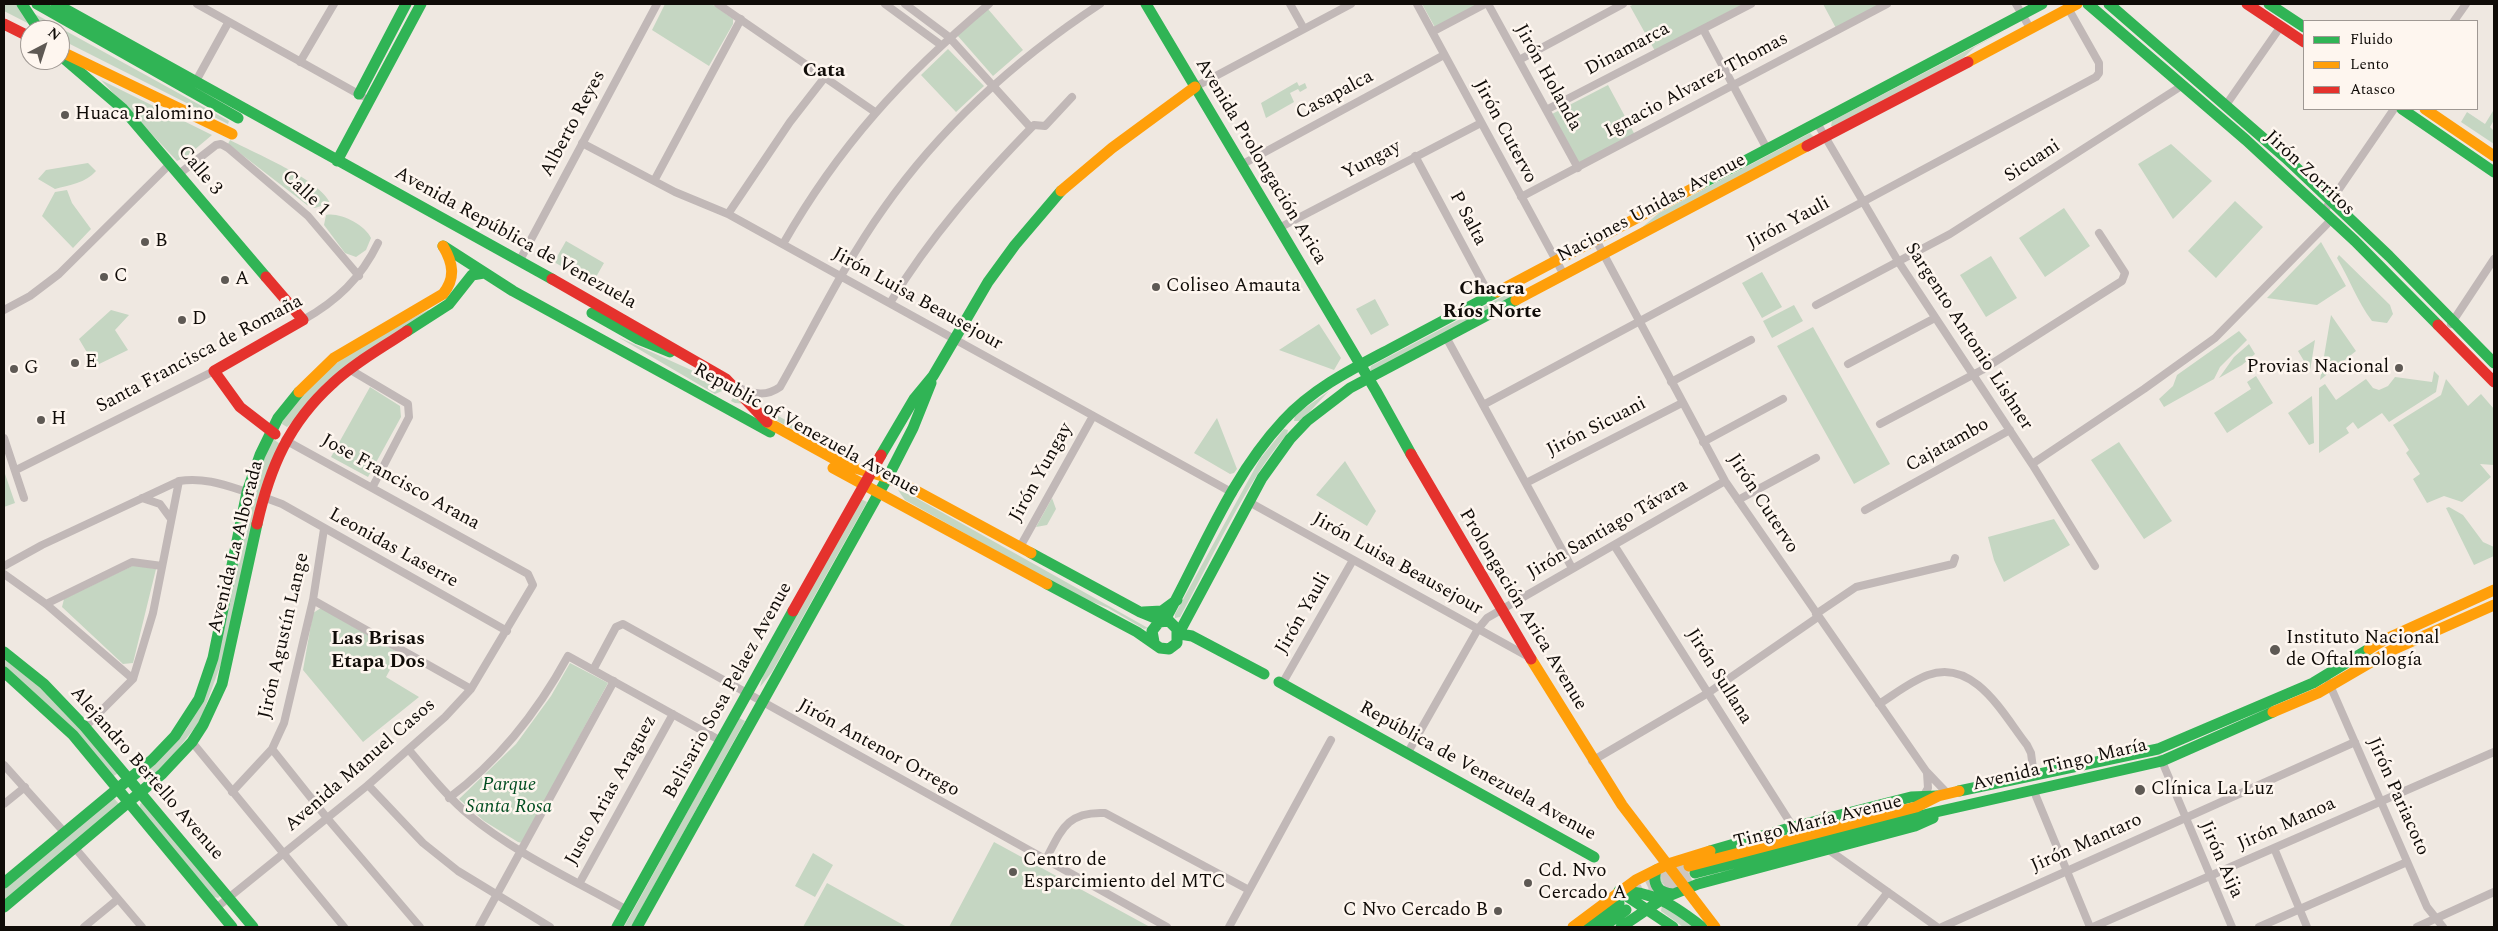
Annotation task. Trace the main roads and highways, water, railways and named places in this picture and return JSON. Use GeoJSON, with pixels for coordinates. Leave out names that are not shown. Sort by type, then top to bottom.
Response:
{"type":"FeatureCollection","features":[{"type":"Feature","properties":{"kind":"main road"},"geometry":{"type":"LineString","coordinates":[[22,4],[32,20]]}},
{"type":"Feature","properties":{"kind":"main road"},"geometry":{"type":"LineString","coordinates":[[37,4],[238,118]]}},
{"type":"Feature","properties":{"kind":"main road"},"geometry":{"type":"LineString","coordinates":[[56,4],[196,81]]}},
{"type":"Feature","properties":{"kind":"main road"},"geometry":{"type":"LineString","coordinates":[[358,94],[406,4]]}},
{"type":"Feature","properties":{"kind":"main road"},"geometry":{"type":"LineString","coordinates":[[337,161],[421,4]]}},
{"type":"Feature","properties":{"kind":"main road","name":"Avenida Prolongación Arica"},"geometry":{"type":"LineString","coordinates":[[1146,4],[1360,365]]}},
{"type":"Feature","properties":{"kind":"main road","name":"Naciones Unidas Avenue"},"geometry":{"type":"LineString","coordinates":[[1164,620],[1177,600],[1233,493],[1262,446],[1284,419],[1315,392],[1360,365],[1817,123],[2019,9],[2042,4]]}},
{"type":"Feature","properties":{"kind":"main road","name":"Jirón Zorritos"},"geometry":{"type":"LineString","coordinates":[[2088,4],[2183,84],[2328,215],[2494,382]]}},
{"type":"Feature","properties":{"kind":"main road","name":"Jirón Zorritos"},"geometry":{"type":"LineString","coordinates":[[2109,4],[2226,105],[2331,201],[2454,320],[2494,363]]}},
{"type":"Feature","properties":{"kind":"main road"},"geometry":{"type":"LineString","coordinates":[[2247,4],[2303,41]]}},
{"type":"Feature","properties":{"kind":"main road"},"geometry":{"type":"LineString","coordinates":[[2269,4],[2303,26]]}},
{"type":"Feature","properties":{"kind":"main road","name":"Naciones Unidas Avenue"},"geometry":{"type":"LineString","coordinates":[[1180,632],[1271,462],[1297,430],[1324,406],[1368,379],[1446,337],[2072,6]]}},
{"type":"Feature","properties":{"kind":"main road"},"geometry":{"type":"LineString","coordinates":[[4,24],[20,32]]}},
{"type":"Feature","properties":{"kind":"main road"},"geometry":{"type":"LineString","coordinates":[[70,58],[232,134]]}},
{"type":"Feature","properties":{"kind":"main road","name":"Calle 3"},"geometry":{"type":"LineString","coordinates":[[70,62],[116,102],[303,320]]}},
{"type":"Feature","properties":{"kind":"main road"},"geometry":{"type":"LineString","coordinates":[[177,84],[191,84],[196,81]]}},
{"type":"Feature","properties":{"kind":"main road","name":"Avenida República de Venezuela"},"geometry":{"type":"LineString","coordinates":[[196,81],[337,161],[520,260],[687,356]]}},
{"type":"Feature","properties":{"kind":"main road"},"geometry":{"type":"LineString","coordinates":[[933,376],[1000,265],[1063,190],[1112,148],[1195,88]]}},
{"type":"Feature","properties":{"kind":"main road"},"geometry":{"type":"LineString","coordinates":[[201,120],[212,104]]}},
{"type":"Feature","properties":{"kind":"main road"},"geometry":{"type":"LineString","coordinates":[[2403,110],[2494,172]]}},
{"type":"Feature","properties":{"kind":"main road"},"geometry":{"type":"LineString","coordinates":[[2426,110],[2494,156]]}},
{"type":"Feature","properties":{"kind":"main road","name":"Republic of Venezuela Avenue"},"geometry":{"type":"LineString","coordinates":[[443,246],[484,273],[568,320],[1154,642]]}},
{"type":"Feature","properties":{"kind":"main road","name":"Avenida La Alborada"},"geometry":{"type":"LineString","coordinates":[[4,883],[130,779],[164,748],[199,699],[213,658],[248,492],[270,431],[296,394],[334,358],[443,294],[450,285],[453,271],[443,246]]}},
{"type":"Feature","properties":{"kind":"main road","name":"Avenida La Alborada"},"geometry":{"type":"LineString","coordinates":[[4,906],[162,774],[192,742],[203,725],[222,684],[263,497],[285,440],[318,398],[349,369],[449,304],[472,275],[484,273]]}},
{"type":"Feature","properties":{"kind":"main road"},"geometry":{"type":"LineString","coordinates":[[568,320],[586,318],[592,313],[591,300]]}},
{"type":"Feature","properties":{"kind":"main road","name":"Republic of Venezuela Avenue"},"geometry":{"type":"LineString","coordinates":[[592,313],[651,346],[687,356],[726,378],[738,388],[756,413],[768,422],[845,465],[886,477],[1140,612],[1164,620]]}},
{"type":"Feature","properties":{"kind":"main road","name":"Santa Francisca de Romaña"},"geometry":{"type":"LineString","coordinates":[[214,371],[303,320]]}},
{"type":"Feature","properties":{"kind":"main road"},"geometry":{"type":"LineString","coordinates":[[609,342],[607,331],[617,327]]}},
{"type":"Feature","properties":{"kind":"main road","name":"Avenida Prolongación Arica"},"geometry":{"type":"LineString","coordinates":[[1342,375],[1347,352],[1344,338]]}},
{"type":"Feature","properties":{"kind":"main road","name":"Prolongación Arica Avenue"},"geometry":{"type":"LineString","coordinates":[[1360,365],[1500,609],[1592,761],[1622,805],[1715,927]]}},
{"type":"Feature","properties":{"kind":"main road","name":"Jose Francisco Arana"},"geometry":{"type":"LineString","coordinates":[[214,371],[222,386],[243,409],[270,431],[285,440]]}},
{"type":"Feature","properties":{"kind":"main road","name":"Belisario Sosa Pelaez Avenue"},"geometry":{"type":"LineString","coordinates":[[617,927],[864,484],[914,399],[933,376]]}},
{"type":"Feature","properties":{"kind":"main road","name":"Belisario Sosa Pelaez Avenue"},"geometry":{"type":"LineString","coordinates":[[637,927],[763,704],[886,477],[924,405],[933,376]]}},
{"type":"Feature","properties":{"kind":"main road"},"geometry":{"type":"LineString","coordinates":[[714,401],[725,399],[728,394],[729,383],[726,378]]}},
{"type":"Feature","properties":{"kind":"main road"},"geometry":{"type":"LineString","coordinates":[[1284,419],[1297,430]]}},
{"type":"Feature","properties":{"kind":"main road","name":"Avenida Tingo María"},"geometry":{"type":"LineString","coordinates":[[1619,891],[1668,864],[1793,827],[1924,795],[1943,795],[2158,749],[2328,681],[2384,640],[2494,590]]}},
{"type":"Feature","properties":{"kind":"main road"},"geometry":{"type":"LineString","coordinates":[[1140,612],[1162,611],[1177,600]]}},
{"type":"Feature","properties":{"kind":"main road","name":"Avenida Tingo María"},"geometry":{"type":"LineString","coordinates":[[1621,927],[1647,908],[1686,889],[1826,848],[1915,826],[1951,809],[2032,789],[2162,761],[2390,651],[2494,605]]}},
{"type":"Feature","properties":{"kind":"main road"},"geometry":{"type":"LineString","coordinates":[[1180,632],[1177,643],[1169,648],[1160,648],[1154,642],[1152,631],[1155,625],[1164,620],[1176,625],[1180,632],[1192,636],[1264,674]]}},
{"type":"Feature","properties":{"kind":"main road","name":"Alejandro Bertello Avenue"},"geometry":{"type":"LineString","coordinates":[[4,652],[44,684],[85,727],[252,927]]}},
{"type":"Feature","properties":{"kind":"main road","name":"Alejandro Bertello Avenue"},"geometry":{"type":"LineString","coordinates":[[4,672],[73,735],[232,927]]}},
{"type":"Feature","properties":{"kind":"main road","name":"República de Venezuela Avenue"},"geometry":{"type":"LineString","coordinates":[[1281,683],[1594,857]]}},
{"type":"Feature","properties":{"kind":"main road"},"geometry":{"type":"LineString","coordinates":[[2114,759],[2116,772]]}},
{"type":"Feature","properties":{"kind":"main road","name":"Tingo María Avenue"},"geometry":{"type":"LineString","coordinates":[[1943,795],[1916,807],[1692,870],[1951,809]]}},
{"type":"Feature","properties":{"kind":"main road"},"geometry":{"type":"LineString","coordinates":[[1656,870],[1653,877],[1654,885],[1659,891],[1669,896],[1702,927]]}},
{"type":"Feature","properties":{"kind":"main road"},"geometry":{"type":"LineString","coordinates":[[1573,927],[1619,891],[1669,896]]}},
{"type":"Feature","properties":{"kind":"main road"},"geometry":{"type":"LineString","coordinates":[[1619,891],[1673,927]]}},
{"type":"Feature","properties":{"kind":"main road"},"geometry":{"type":"LineString","coordinates":[[1588,927],[1622,906],[1603,927]]}},
{"type":"Feature","properties":{"kind":"tunnel"},"geometry":{"type":"LineString","coordinates":[[1633,894],[1689,866]]}},
{"type":"Feature","properties":{"kind":"tunnel"},"geometry":{"type":"LineString","coordinates":[[1650,894],[1695,873]]}},
{"type":"Feature","properties":{"kind":"place","name":"Huaca Palomino"},"geometry":{"type":"Point","coordinates":[65,115]}},
{"type":"Feature","properties":{"kind":"place","name":"B"},"geometry":{"type":"Point","coordinates":[145,242]}},
{"type":"Feature","properties":{"kind":"place","name":"C"},"geometry":{"type":"Point","coordinates":[104,277]}},
{"type":"Feature","properties":{"kind":"place","name":"A"},"geometry":{"type":"Point","coordinates":[225,280]}},
{"type":"Feature","properties":{"kind":"place","name":"Coliseo Amauta"},"geometry":{"type":"Point","coordinates":[1156,287]}},
{"type":"Feature","properties":{"kind":"place","name":"D"},"geometry":{"type":"Point","coordinates":[182,320]}},
{"type":"Feature","properties":{"kind":"place","name":"E"},"geometry":{"type":"Point","coordinates":[75,363]}},
{"type":"Feature","properties":{"kind":"place","name":"Provias Nacional"},"geometry":{"type":"Point","coordinates":[2399,368]}},
{"type":"Feature","properties":{"kind":"place","name":"G"},"geometry":{"type":"Point","coordinates":[14,369]}},
{"type":"Feature","properties":{"kind":"place","name":"H"},"geometry":{"type":"Point","coordinates":[41,420]}},
{"type":"Feature","properties":{"kind":"place","name":"Instituto Nacional de Oftalmología"},"geometry":{"type":"Point","coordinates":[2275,650]}},
{"type":"Feature","properties":{"kind":"place","name":"Clínica La Luz"},"geometry":{"type":"Point","coordinates":[2140,790]}},
{"type":"Feature","properties":{"kind":"place","name":"Centro de Esparcimiento del MTC"},"geometry":{"type":"Point","coordinates":[1013,872]}},
{"type":"Feature","properties":{"kind":"place","name":"Cd. Nvo Cercado A"},"geometry":{"type":"Point","coordinates":[1528,883]}},
{"type":"Feature","properties":{"kind":"place","name":"C Nvo Cercado B"},"geometry":{"type":"Point","coordinates":[1498,911]}},
{"type":"Feature","properties":{"kind":"district","name":"Cata"},"geometry":{"type":"Point","coordinates":[824,72]}},
{"type":"Feature","properties":{"kind":"district","name":"Chacra Ríos Norte"},"geometry":{"type":"Point","coordinates":[1492,302]}},
{"type":"Feature","properties":{"kind":"district","name":"Las Brisas Etapa Dos"},"geometry":{"type":"Point","coordinates":[378,652]}},
{"type":"Feature","properties":{"kind":"park label","name":"Parque Santa Rosa"},"geometry":{"type":"Point","coordinates":[509,797]}}]}
